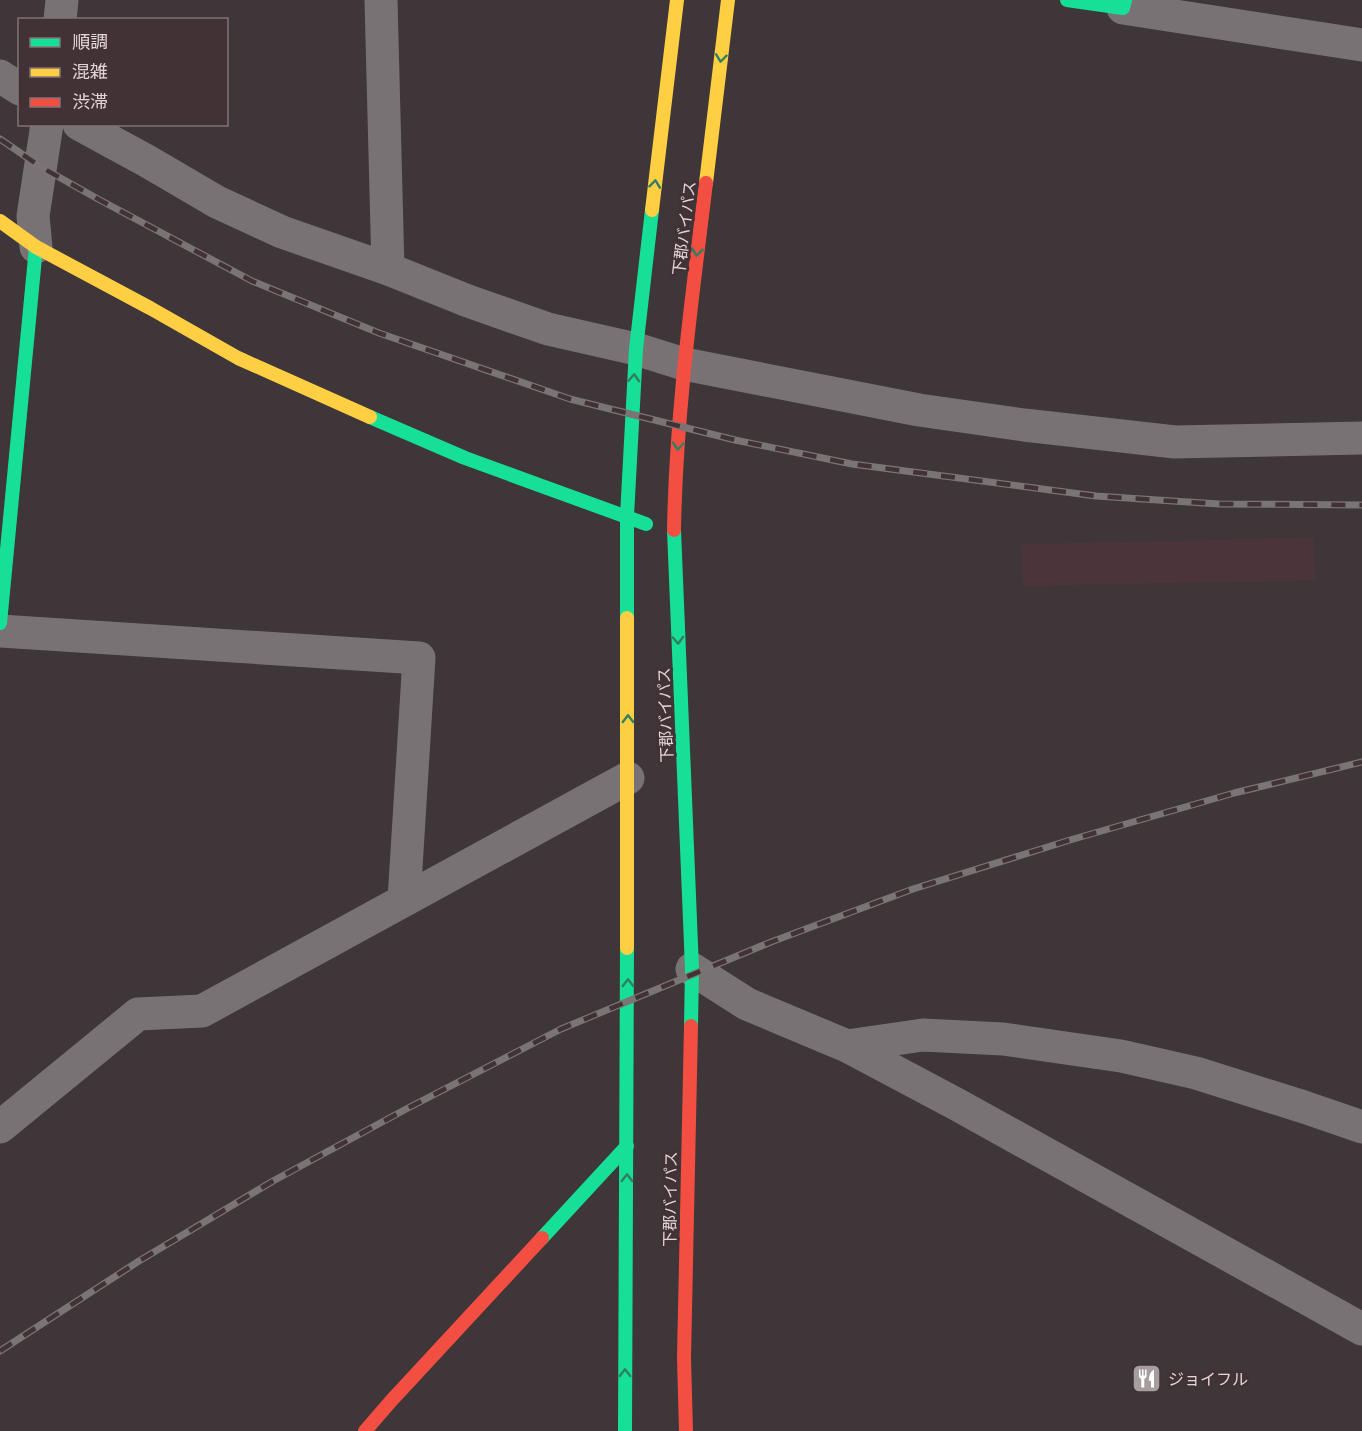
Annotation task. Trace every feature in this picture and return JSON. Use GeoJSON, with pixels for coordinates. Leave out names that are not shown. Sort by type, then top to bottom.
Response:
{"type":"FeatureCollection","features":[{"type":"Feature","properties":{"kind":"street"},"geometry":{"type":"LineString","coordinates":[[60,18],[62,0]]}},
{"type":"Feature","properties":{"kind":"street"},"geometry":{"type":"LineString","coordinates":[[381,0],[388,269]]}},
{"type":"Feature","properties":{"kind":"street","name":"下郡バイパス"},"geometry":{"type":"LineString","coordinates":[[625,1431],[627,516],[636,348],[677,0]]}},
{"type":"Feature","properties":{"kind":"street","name":"下郡バイパス"},"geometry":{"type":"LineString","coordinates":[[686,1431],[684,1347],[692,969],[674,534],[675,483],[684,364],[728,0]]}},
{"type":"Feature","properties":{"kind":"street"},"geometry":{"type":"LineString","coordinates":[[1067,0],[1124,4],[1362,45]]}},
{"type":"Feature","properties":{"kind":"street"},"geometry":{"type":"LineString","coordinates":[[0,76],[18,88]]}},
{"type":"Feature","properties":{"kind":"street"},"geometry":{"type":"LineString","coordinates":[[0,623],[36,247],[33,216],[47,126]]}},
{"type":"Feature","properties":{"kind":"street"},"geometry":{"type":"LineString","coordinates":[[83,126],[217,202],[282,232],[548,329],[636,348],[684,364],[919,410],[1163,441],[1362,438]]}},
{"type":"Feature","properties":{"kind":"street"},"geometry":{"type":"LineString","coordinates":[[0,221],[36,247],[238,358],[465,458],[674,534]]}},
{"type":"Feature","properties":{"kind":"street"},"geometry":{"type":"LineString","coordinates":[[0,631],[419,658],[404,900]]}},
{"type":"Feature","properties":{"kind":"street"},"geometry":{"type":"LineString","coordinates":[[0,1127],[138,1014],[202,1011],[628,778]]}},
{"type":"Feature","properties":{"kind":"street"},"geometry":{"type":"LineString","coordinates":[[692,969],[747,1004],[847,1046],[958,1105],[1362,1329]]}},
{"type":"Feature","properties":{"kind":"street"},"geometry":{"type":"LineString","coordinates":[[847,1046],[923,1035],[1003,1039],[1121,1056],[1196,1073],[1362,1127]]}},
{"type":"Feature","properties":{"kind":"street"},"geometry":{"type":"LineString","coordinates":[[365,1431],[627,1146]]}},
{"type":"Feature","properties":{"kind":"shaded area"},"geometry":{"type":"Polygon","coordinates":[[[1314,538],[1315,580],[1023,586],[1021,544],[1314,538]]]}},
{"type":"Feature","properties":{"kind":"railway"},"geometry":{"type":"LineString","coordinates":[[0,139],[41,167],[252,281],[379,333],[570,399],[735,440],[852,464],[1096,496],[1219,504],[1362,505]]}},
{"type":"Feature","properties":{"kind":"railway"},"geometry":{"type":"LineString","coordinates":[[0,1351],[139,1261],[273,1181],[561,1029],[771,942],[913,889],[1070,840],[1234,793],[1362,762]]}},
{"type":"Feature","properties":{"kind":"traffic: fast"},"geometry":{"type":"LineString","coordinates":[[1067,0],[1123,8],[1125,0]]}},
{"type":"Feature","properties":{"kind":"traffic: fast"},"geometry":{"type":"LineString","coordinates":[[627,618],[627,516],[636,349],[652,210]]}},
{"type":"Feature","properties":{"kind":"traffic: fast"},"geometry":{"type":"LineString","coordinates":[[0,623],[36,247]]}},
{"type":"Feature","properties":{"kind":"traffic: fast"},"geometry":{"type":"LineString","coordinates":[[370,417],[465,458],[646,524]]}},
{"type":"Feature","properties":{"kind":"traffic: fast"},"geometry":{"type":"LineString","coordinates":[[674,530],[692,969],[691,1026]]}},
{"type":"Feature","properties":{"kind":"traffic: fast"},"geometry":{"type":"LineString","coordinates":[[625,1431],[627,948]]}},
{"type":"Feature","properties":{"kind":"traffic: fast"},"geometry":{"type":"LineString","coordinates":[[542,1238],[627,1146]]}},
{"type":"Feature","properties":{"kind":"traffic: slow"},"geometry":{"type":"LineString","coordinates":[[652,210],[677,0]]}},
{"type":"Feature","properties":{"kind":"traffic: slow"},"geometry":{"type":"LineString","coordinates":[[706,183],[728,0]]}},
{"type":"Feature","properties":{"kind":"traffic: slow"},"geometry":{"type":"LineString","coordinates":[[0,221],[36,247],[238,358],[370,417]]}},
{"type":"Feature","properties":{"kind":"traffic: slow"},"geometry":{"type":"LineString","coordinates":[[627,618],[627,948]]}},
{"type":"Feature","properties":{"kind":"traffic: jam"},"geometry":{"type":"LineString","coordinates":[[674,530],[681,399],[706,183]]}},
{"type":"Feature","properties":{"kind":"traffic: jam"},"geometry":{"type":"LineString","coordinates":[[686,1431],[684,1358],[691,1026]]}},
{"type":"Feature","properties":{"kind":"traffic: jam"},"geometry":{"type":"LineString","coordinates":[[365,1431],[542,1238]]}},
{"type":"Feature","properties":{"kind":"place","name":"ジョイフル"},"geometry":{"type":"Point","coordinates":[1147,1379]}}]}
